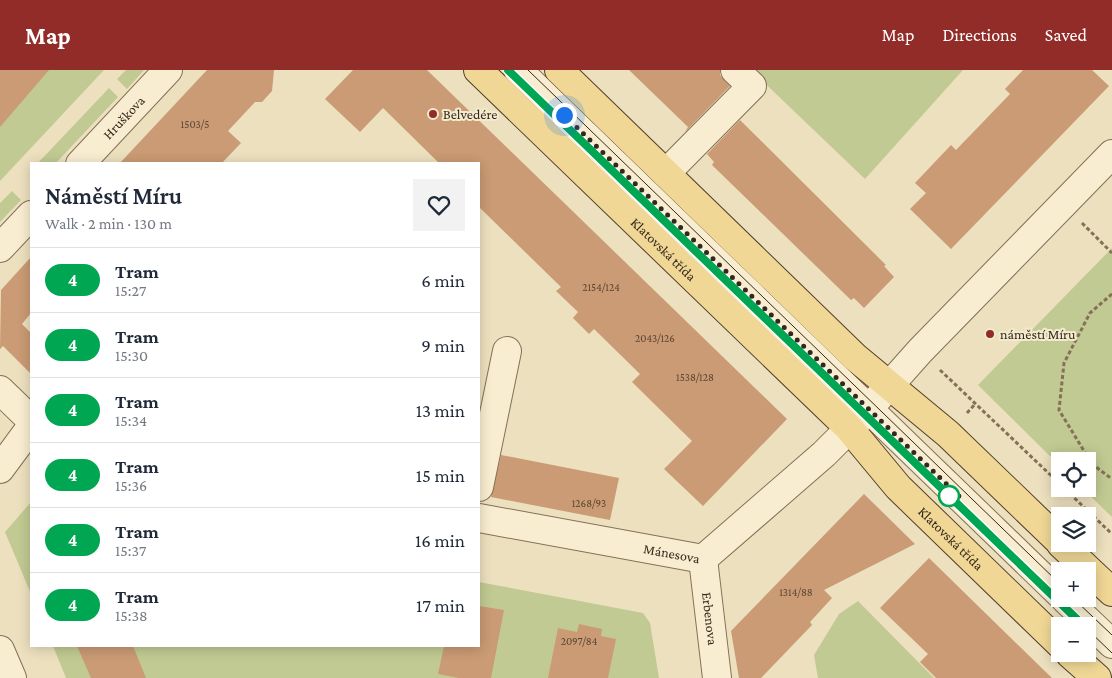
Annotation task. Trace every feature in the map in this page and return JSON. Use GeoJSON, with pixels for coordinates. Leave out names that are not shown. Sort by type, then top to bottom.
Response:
{"type":"FeatureCollection","features":[{"type":"Feature","properties":{"kind":"main road","name":"Klatovská třída"},"geometry":{"type":"LineString","coordinates":[[478,70],[849,428],[898,487],[1051,635]]}},
{"type":"Feature","properties":{"kind":"main road"},"geometry":{"type":"LineString","coordinates":[[559,70],[855,357],[948,434],[1051,533]]}},
{"type":"Feature","properties":{"kind":"main road"},"geometry":{"type":"LineString","coordinates":[[1070,552],[1112,592]]}},
{"type":"Feature","properties":{"kind":"main road"},"geometry":{"type":"LineString","coordinates":[[1079,662],[1097,678]]}},
{"type":"Feature","properties":{"kind":"street","name":"Hruškova"},"geometry":{"type":"LineString","coordinates":[[82,162],[168,70]]}},
{"type":"Feature","properties":{"kind":"street","name":"Klatovská třída"},"geometry":{"type":"LineString","coordinates":[[518,70],[1051,585]]}},
{"type":"Feature","properties":{"kind":"street"},"geometry":{"type":"LineString","coordinates":[[666,173],[752,86],[735,70]]}},
{"type":"Feature","properties":{"kind":"street"},"geometry":{"type":"LineString","coordinates":[[849,428],[920,351],[1112,154]]}},
{"type":"Feature","properties":{"kind":"street"},"geometry":{"type":"LineString","coordinates":[[0,248],[30,216]]}},
{"type":"Feature","properties":{"kind":"street"},"geometry":{"type":"LineString","coordinates":[[480,482],[507,351]]}},
{"type":"Feature","properties":{"kind":"street"},"geometry":{"type":"LineString","coordinates":[[0,390],[30,419]]}},
{"type":"Feature","properties":{"kind":"street"},"geometry":{"type":"LineString","coordinates":[[0,469],[30,428]]}},
{"type":"Feature","properties":{"kind":"street","name":"Mánesova"},"geometry":{"type":"LineString","coordinates":[[480,518],[703,559],[824,454],[849,428]]}},
{"type":"Feature","properties":{"kind":"street","name":"Erbenova"},"geometry":{"type":"LineString","coordinates":[[703,559],[717,678]]}},
{"type":"Feature","properties":{"kind":"street"},"geometry":{"type":"LineString","coordinates":[[1073,607],[1112,644]]}},
{"type":"Feature","properties":{"kind":"street"},"geometry":{"type":"LineString","coordinates":[[0,650],[12,678]]}},
{"type":"Feature","properties":{"kind":"path"},"geometry":{"type":"LineString","coordinates":[[1063,205],[1112,253]]}},
{"type":"Feature","properties":{"kind":"path"},"geometry":{"type":"LineString","coordinates":[[1112,294],[1090,313],[1064,363],[1059,410],[1092,464],[1112,479]]}},
{"type":"Feature","properties":{"kind":"path"},"geometry":{"type":"LineString","coordinates":[[920,351],[1051,475]]}},
{"type":"Feature","properties":{"kind":"path"},"geometry":{"type":"LineString","coordinates":[[1073,497],[1112,534]]}},
{"type":"Feature","properties":{"kind":"green space"},"geometry":{"type":"Polygon","coordinates":[[[0,70],[104,70],[0,181],[0,70]]]}},
{"type":"Feature","properties":{"kind":"green space"},"geometry":{"type":"Polygon","coordinates":[[[126,70],[144,70],[127,89],[117,79],[126,70]]]}},
{"type":"Feature","properties":{"kind":"green space"},"geometry":{"type":"Polygon","coordinates":[[[751,70],[963,70],[865,179],[751,70]]]}},
{"type":"Feature","properties":{"kind":"green space"},"geometry":{"type":"Polygon","coordinates":[[[109,88],[118,97],[57,162],[39,162],[109,88]]]}},
{"type":"Feature","properties":{"kind":"green space"},"geometry":{"type":"Polygon","coordinates":[[[12,191],[21,200],[0,222],[0,203],[12,191]]]}},
{"type":"Feature","properties":{"kind":"green space"},"geometry":{"type":"Polygon","coordinates":[[[1112,248],[1112,517],[1091,497],[1096,497],[1096,452],[1051,452],[1051,457],[978,385],[1112,248]]]}},
{"type":"Feature","properties":{"kind":"green space"},"geometry":{"type":"Polygon","coordinates":[[[30,503],[30,592],[5,532],[30,503]]]}},
{"type":"Feature","properties":{"kind":"green space"},"geometry":{"type":"Polygon","coordinates":[[[480,582],[643,613],[650,623],[659,678],[66,678],[53,647],[480,647],[480,582]]]}},
{"type":"Feature","properties":{"kind":"green space"},"geometry":{"type":"Polygon","coordinates":[[[858,601],[934,678],[818,678],[814,655],[839,614],[858,601]]]}},
{"type":"Feature","properties":{"kind":"building"},"geometry":{"type":"Polygon","coordinates":[[[0,70],[49,70],[0,127],[0,70]]]}},
{"type":"Feature","properties":{"kind":"building"},"geometry":{"type":"Polygon","coordinates":[[[207,70],[274,70],[272,91],[262,102],[255,102],[228,131],[241,143],[223,162],[121,162],[207,70]]]}},
{"type":"Feature","properties":{"kind":"building"},"geometry":{"type":"Polygon","coordinates":[[[353,70],[427,70],[787,419],[703,506],[664,469],[692,441],[632,382],[640,374],[594,329],[589,334],[573,318],[578,312],[556,291],[561,287],[480,208],[480,162],[438,162],[383,108],[360,132],[325,99],[353,70]]]}},
{"type":"Feature","properties":{"kind":"building"},"geometry":{"type":"Polygon","coordinates":[[[629,70],[720,70],[720,75],[730,86],[685,132],[688,127],[629,70]]]}},
{"type":"Feature","properties":{"kind":"building"},"geometry":{"type":"Polygon","coordinates":[[[1023,70],[1092,70],[1109,86],[951,249],[910,209],[926,193],[915,183],[951,145],[956,150],[1010,94],[1005,89],[1023,70]]]}},
{"type":"Feature","properties":{"kind":"building"},"geometry":{"type":"Polygon","coordinates":[[[740,120],[886,265],[884,266],[894,277],[864,308],[854,298],[851,300],[712,165],[714,162],[707,154],[740,120]]]}},
{"type":"Feature","properties":{"kind":"building"},"geometry":{"type":"Polygon","coordinates":[[[30,258],[30,314],[22,324],[30,332],[30,373],[3,346],[0,349],[1,290],[30,258]]]}},
{"type":"Feature","properties":{"kind":"building"},"geometry":{"type":"Polygon","coordinates":[[[501,455],[619,478],[610,520],[491,497],[501,455]]]}},
{"type":"Feature","properties":{"kind":"building"},"geometry":{"type":"Polygon","coordinates":[[[864,494],[915,544],[824,590],[832,598],[810,622],[812,625],[761,678],[739,678],[731,631],[864,494]]]}},
{"type":"Feature","properties":{"kind":"building"},"geometry":{"type":"Polygon","coordinates":[[[929,558],[1052,678],[936,678],[920,662],[928,654],[880,608],[929,558]]]}},
{"type":"Feature","properties":{"kind":"building"},"geometry":{"type":"Polygon","coordinates":[[[480,606],[504,610],[491,678],[459,678],[438,674],[444,647],[480,647],[480,606]]]}},
{"type":"Feature","properties":{"kind":"building"},"geometry":{"type":"Polygon","coordinates":[[[579,624],[602,629],[601,636],[616,639],[608,678],[548,678],[558,628],[577,632],[579,624]]]}},
{"type":"Feature","properties":{"kind":"building"},"geometry":{"type":"Polygon","coordinates":[[[77,647],[133,647],[146,678],[91,678],[77,647]]]}},
{"type":"Feature","properties":{"kind":"tram line"},"geometry":{"type":"LineString","coordinates":[[508,70],[1075,617]]}},
{"type":"Feature","properties":{"kind":"tram line","name":"4"},"geometry":{"type":"LineString","coordinates":[[508,70],[1075,617]]}},
{"type":"Feature","properties":{"kind":"tram line"},"geometry":{"type":"LineString","coordinates":[[528,70],[1051,575]]}},
{"type":"Feature","properties":{"kind":"tram line"},"geometry":{"type":"LineString","coordinates":[[1082,607],[1112,635]]}},
{"type":"Feature","properties":{"kind":"tram line"},"geometry":{"type":"LineString","coordinates":[[1096,638],[1112,653]]}},
{"type":"Feature","properties":{"kind":"place","name":"Belvedére"},"geometry":{"type":"Point","coordinates":[433,114]}},
{"type":"Feature","properties":{"kind":"place","name":"náměstí Míru"},"geometry":{"type":"Point","coordinates":[990,334]}},
{"type":"Feature","properties":{"kind":"route"},"geometry":{"type":"LineString","coordinates":[[564,115],[959,496],[949,496]]}}]}
